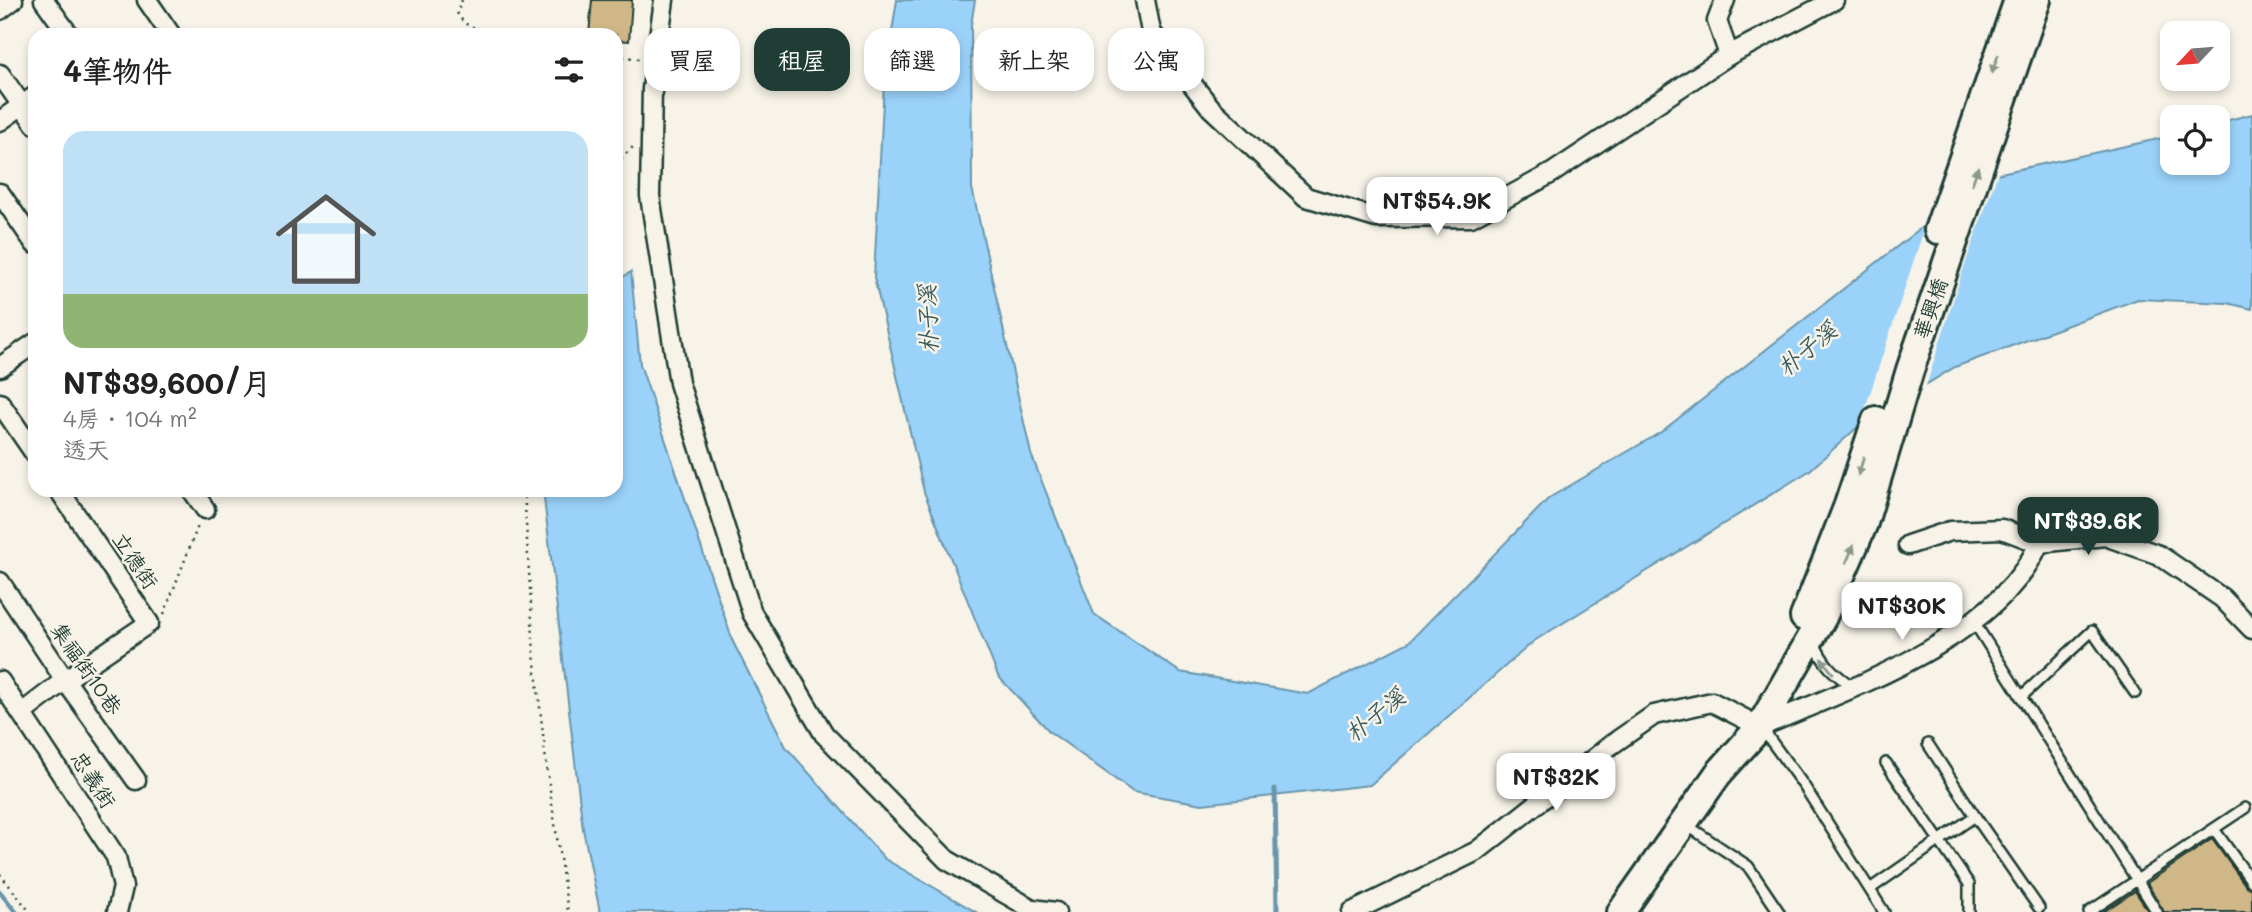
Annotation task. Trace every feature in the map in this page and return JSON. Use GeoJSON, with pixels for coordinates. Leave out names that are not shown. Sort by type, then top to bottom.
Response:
{"type":"FeatureCollection","features":[{"type":"Feature","properties":{"kind":"street"},"geometry":{"type":"LineString","coordinates":[[0,10],[13,0]]}},
{"type":"Feature","properties":{"kind":"street"},"geometry":{"type":"LineString","coordinates":[[44,0],[64,28]]}},
{"type":"Feature","properties":{"kind":"street"},"geometry":{"type":"LineString","coordinates":[[147,0],[166,28]]}},
{"type":"Feature","properties":{"kind":"street"},"geometry":{"type":"LineString","coordinates":[[660,28],[664,0]]}},
{"type":"Feature","properties":{"kind":"street"},"geometry":{"type":"LineString","coordinates":[[1144,0],[1151,32],[1210,108],[1306,197],[1376,218],[1471,217],[1552,173],[1729,55],[1835,0]]}},
{"type":"Feature","properties":{"kind":"street"},"geometry":{"type":"LineString","coordinates":[[1725,0],[1717,21],[1729,55]]}},
{"type":"Feature","properties":{"kind":"street","name":"華興橋"},"geometry":{"type":"LineString","coordinates":[[1813,623],[1963,154],[2018,0]]}},
{"type":"Feature","properties":{"kind":"street","name":"華興橋"},"geometry":{"type":"LineString","coordinates":[[1813,623],[1864,523],[1910,370],[2037,0]]}},
{"type":"Feature","properties":{"kind":"street"},"geometry":{"type":"LineString","coordinates":[[0,74],[28,100]]}},
{"type":"Feature","properties":{"kind":"street"},"geometry":{"type":"LineString","coordinates":[[652,91],[650,196],[679,383],[752,613],[824,734],[947,860],[1032,909],[1056,912]]}},
{"type":"Feature","properties":{"kind":"street"},"geometry":{"type":"LineString","coordinates":[[0,121],[28,102]]}},
{"type":"Feature","properties":{"kind":"street"},"geometry":{"type":"LineString","coordinates":[[0,193],[28,234]]}},
{"type":"Feature","properties":{"kind":"street"},"geometry":{"type":"LineString","coordinates":[[0,367],[28,348]]}},
{"type":"Feature","properties":{"kind":"street"},"geometry":{"type":"LineString","coordinates":[[0,403],[28,444]]}},
{"type":"Feature","properties":{"kind":"street","name":"立德街"},"geometry":{"type":"LineString","coordinates":[[64,497],[149,623]]}},
{"type":"Feature","properties":{"kind":"street"},"geometry":{"type":"LineString","coordinates":[[197,497],[205,509]]}},
{"type":"Feature","properties":{"kind":"street"},"geometry":{"type":"LineString","coordinates":[[1908,545],[1950,531],[2001,529],[2039,543],[2105,536],[2159,555],[2222,598],[2252,629]]}},
{"type":"Feature","properties":{"kind":"street"},"geometry":{"type":"LineString","coordinates":[[1760,727],[1921,654],[1974,622],[2021,574],[2039,543]]}},
{"type":"Feature","properties":{"kind":"street","name":"集福街10巷"},"geometry":{"type":"LineString","coordinates":[[0,582],[136,780]]}},
{"type":"Feature","properties":{"kind":"street"},"geometry":{"type":"LineString","coordinates":[[22,713],[149,623]]}},
{"type":"Feature","properties":{"kind":"street"},"geometry":{"type":"LineString","coordinates":[[1621,912],[1718,774],[1760,727],[1813,623]]}},
{"type":"Feature","properties":{"kind":"street","name":"忠義街"},"geometry":{"type":"LineString","coordinates":[[0,681],[117,856],[123,887],[117,912]]}},
{"type":"Feature","properties":{"kind":"street"},"geometry":{"type":"LineString","coordinates":[[1352,912],[1477,851],[1611,745],[1654,715],[1712,702],[1760,727]]}},
{"type":"Feature","properties":{"kind":"lane"},"geometry":{"type":"LineString","coordinates":[[1974,622],[2157,912]]}},
{"type":"Feature","properties":{"kind":"lane"},"geometry":{"type":"LineString","coordinates":[[1813,623],[1821,659],[1831,673],[1853,687]]}},
{"type":"Feature","properties":{"kind":"lane"},"geometry":{"type":"LineString","coordinates":[[2021,697],[2092,631],[2135,693]]}},
{"type":"Feature","properties":{"kind":"lane"},"geometry":{"type":"LineString","coordinates":[[1760,727],[1804,786],[1884,912]]}},
{"type":"Feature","properties":{"kind":"lane"},"geometry":{"type":"LineString","coordinates":[[1928,744],[2039,908]]}},
{"type":"Feature","properties":{"kind":"lane"},"geometry":{"type":"LineString","coordinates":[[1886,763],[1969,884],[1969,912]]}},
{"type":"Feature","properties":{"kind":"lane"},"geometry":{"type":"LineString","coordinates":[[2089,912],[2245,808]]}},
{"type":"Feature","properties":{"kind":"lane"},"geometry":{"type":"LineString","coordinates":[[1870,889],[1975,816]]}},
{"type":"Feature","properties":{"kind":"lane"},"geometry":{"type":"LineString","coordinates":[[1683,823],[1748,866],[1780,912]]}},
{"type":"Feature","properties":{"kind":"lane"},"geometry":{"type":"LineString","coordinates":[[2214,829],[2252,882]]}},
{"type":"Feature","properties":{"kind":"path"},"geometry":{"type":"LineString","coordinates":[[462,0],[457,13],[464,23],[475,28]]}},
{"type":"Feature","properties":{"kind":"path"},"geometry":{"type":"LineString","coordinates":[[623,57],[644,59]]}},
{"type":"Feature","properties":{"kind":"path"},"geometry":{"type":"LineString","coordinates":[[524,497],[534,654],[547,770],[568,912]]}},
{"type":"Feature","properties":{"kind":"path"},"geometry":{"type":"LineString","coordinates":[[149,623],[159,627],[205,509]]}},
{"type":"Feature","properties":{"kind":"path"},"geometry":{"type":"LineString","coordinates":[[0,874],[30,912]]}},
{"type":"Feature","properties":{"kind":"water","name":"朴子溪"},"geometry":{"type":"Polygon","coordinates":[[[897,0],[975,0],[971,25],[972,188],[1031,454],[1094,614],[1180,672],[1308,694],[1409,642],[1549,498],[1661,432],[1987,176],[2160,139],[2160,175],[2230,175],[2230,120],[2252,114],[2252,309],[2227,303],[2138,299],[1955,367],[1860,425],[1809,471],[1534,641],[1370,785],[1202,804],[1133,792],[1050,732],[998,676],[924,492],[874,277],[884,91],[960,91],[960,28],[893,28],[897,0]]]}},
{"type":"Feature","properties":{"kind":"water"},"geometry":{"type":"Polygon","coordinates":[[[631,272],[640,364],[733,642],[786,747],[885,859],[976,912],[600,912],[583,829],[544,497],[623,497],[623,277],[631,272]]]}},
{"type":"Feature","properties":{"kind":"pier"},"geometry":{"type":"Polygon","coordinates":[[[1999,170],[1925,389],[1857,433],[1928,217],[1985,173],[1999,170]]]}},
{"type":"Feature","properties":{"kind":"building"},"geometry":{"type":"Polygon","coordinates":[[[592,0],[632,0],[629,41],[623,41],[623,28],[590,28],[592,0]]]}},
{"type":"Feature","properties":{"kind":"building"},"geometry":{"type":"Polygon","coordinates":[[[2212,839],[2246,886],[2252,889],[2252,912],[2164,912],[2147,883],[2212,839]]]}},
{"type":"Feature","properties":{"kind":"building"},"geometry":{"type":"Polygon","coordinates":[[[2135,891],[2149,912],[2103,912],[2135,891]]]}},
{"type":"Feature","properties":{"kind":"waterway"},"geometry":{"type":"LineString","coordinates":[[1275,789],[1277,912]]}},
{"type":"Feature","properties":{"kind":"waterway"},"geometry":{"type":"LineString","coordinates":[[0,892],[16,912]]}}]}
